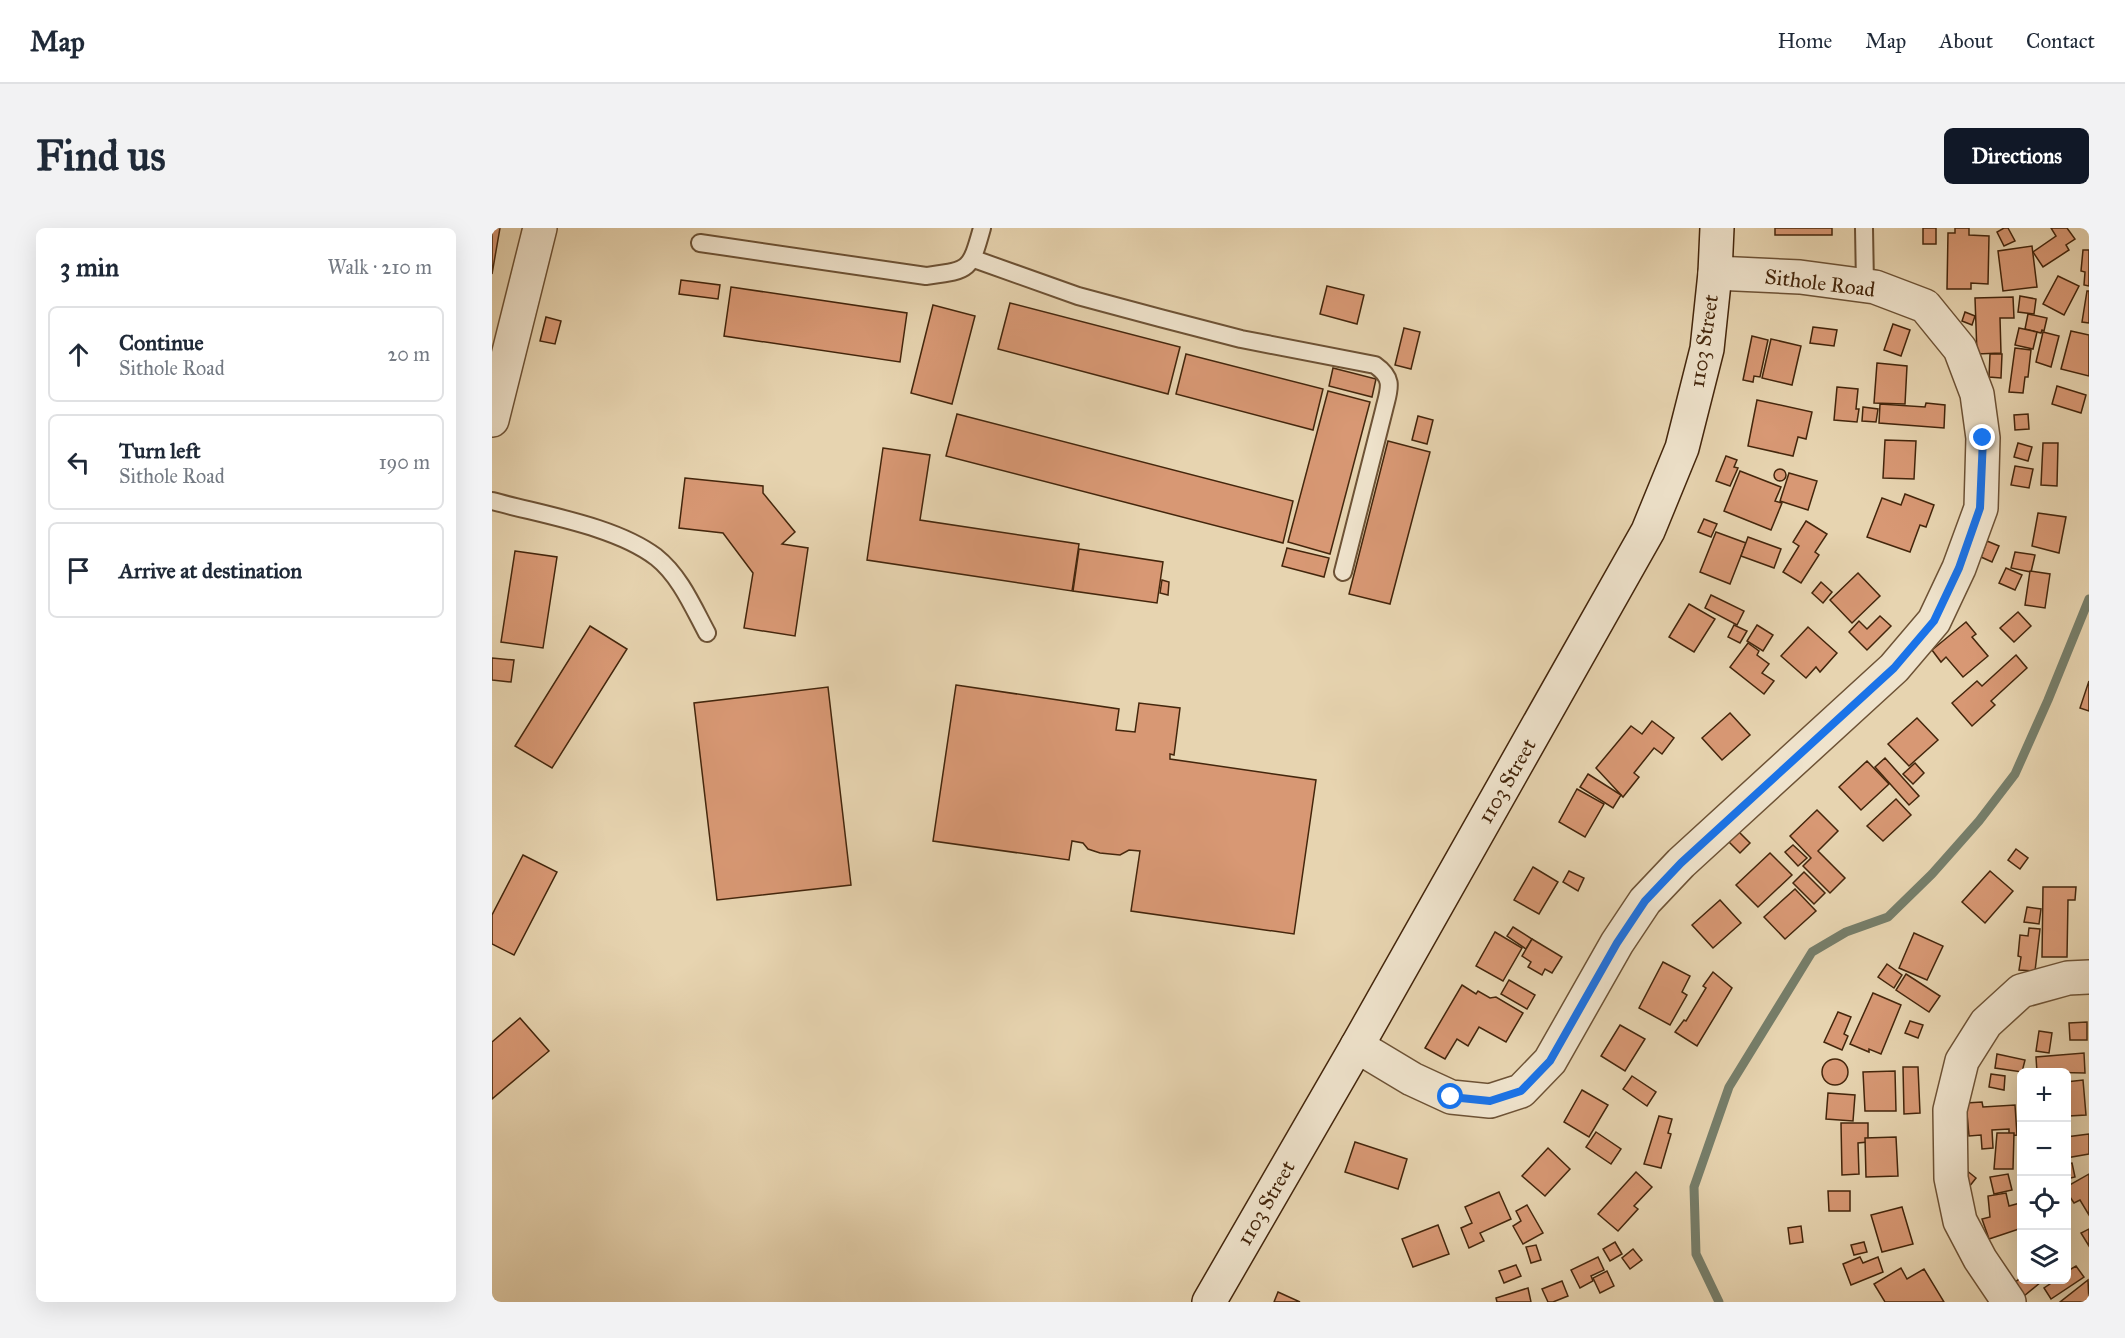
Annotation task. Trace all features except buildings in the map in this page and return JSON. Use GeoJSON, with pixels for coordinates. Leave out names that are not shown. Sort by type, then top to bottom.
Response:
{"type":"FeatureCollection","features":[{"type":"Feature","properties":{"kind":"street"},"geometry":{"type":"LineString","coordinates":[[494,405],[540,228]]}},
{"type":"Feature","properties":{"kind":"street","name":"1103 Street"},"geometry":{"type":"LineString","coordinates":[[1209,1302],[1357,1046],[1648,531],[1682,448],[1707,349],[1717,228]]}},
{"type":"Feature","properties":{"kind":"street","name":"Sithole Road"},"geometry":{"type":"LineString","coordinates":[[1357,1046],[1412,1079],[1451,1097],[1490,1101],[1521,1091],[1550,1061],[1617,943],[1645,901],[1681,863],[1894,668],[1934,621],[1959,568],[1980,508],[1983,438],[1977,394],[1960,349],[1925,306],[1865,285],[1800,277],[1715,273]]}},
{"type":"Feature","properties":{"kind":"street"},"geometry":{"type":"LineString","coordinates":[[2009,1302],[1980,1259],[1960,1221],[1951,1178],[1950,1110],[1952,1100],[1962,1061],[1986,1023],[2021,991],[2068,978],[2089,976]]}},
{"type":"Feature","properties":{"kind":"lane"},"geometry":{"type":"LineString","coordinates":[[700,243],[926,276],[964,268],[974,259],[982,228]]}},
{"type":"Feature","properties":{"kind":"lane"},"geometry":{"type":"LineString","coordinates":[[1864,228],[1865,285]]}},
{"type":"Feature","properties":{"kind":"lane"},"geometry":{"type":"LineString","coordinates":[[974,259],[1113,306],[1241,339],[1375,365],[1386,373],[1390,384],[1343,572]]}},
{"type":"Feature","properties":{"kind":"lane"},"geometry":{"type":"LineString","coordinates":[[492,501],[625,538],[657,558],[680,584],[707,633]]}},
{"type":"Feature","properties":{"kind":"waterway"},"geometry":{"type":"LineString","coordinates":[[1719,1302],[1696,1254],[1694,1187],[1729,1087],[1812,952],[1846,932],[1888,917],[1932,874],[1979,821],[2015,774],[2089,599]]}},
{"type":"Feature","properties":{"kind":"route"},"geometry":{"type":"LineString","coordinates":[[1451,1097],[1490,1101],[1521,1091],[1550,1061],[1617,943],[1645,901],[1681,863],[1894,668],[1934,621],[1959,568],[1980,508],[1983,438]]}}]}
